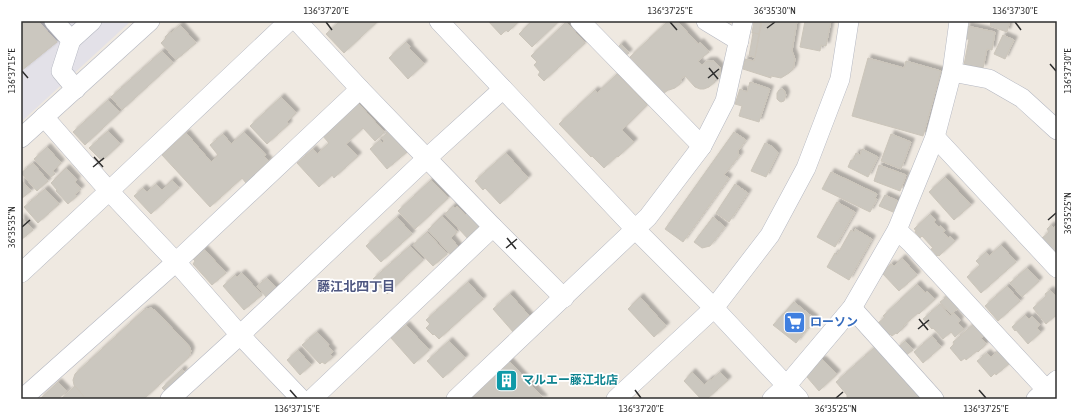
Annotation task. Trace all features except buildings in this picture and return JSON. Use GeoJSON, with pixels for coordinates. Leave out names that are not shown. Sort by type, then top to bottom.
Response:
{"type":"FeatureCollection","features":[{"type":"Feature","properties":{"kind":"street"},"geometry":{"type":"LineString","coordinates":[[54,21],[71,40]]}},
{"type":"Feature","properties":{"kind":"street"},"geometry":{"type":"LineString","coordinates":[[76,88],[61,71],[71,40],[92,21]]}},
{"type":"Feature","properties":{"kind":"street"},"geometry":{"type":"LineString","coordinates":[[21,138],[150,21]]}},
{"type":"Feature","properties":{"kind":"street"},"geometry":{"type":"LineString","coordinates":[[21,273],[289,21]]}},
{"type":"Feature","properties":{"kind":"street"},"geometry":{"type":"LineString","coordinates":[[297,21],[360,89],[493,227],[564,298]]}},
{"type":"Feature","properties":{"kind":"street"},"geometry":{"type":"LineString","coordinates":[[440,21],[635,229],[714,308],[793,392]]}},
{"type":"Feature","properties":{"kind":"street"},"geometry":{"type":"LineString","coordinates":[[580,21],[702,146]]}},
{"type":"Feature","properties":{"kind":"street"},"geometry":{"type":"LineString","coordinates":[[706,21],[739,41]]}},
{"type":"Feature","properties":{"kind":"street"},"geometry":{"type":"LineString","coordinates":[[456,399],[648,217],[702,146],[725,102],[743,21]]}},
{"type":"Feature","properties":{"kind":"street"},"geometry":{"type":"LineString","coordinates":[[616,399],[714,308],[770,234],[806,168],[840,78],[849,21]]}},
{"type":"Feature","properties":{"kind":"street"},"geometry":{"type":"LineString","coordinates":[[772,399],[793,392],[852,308],[897,230],[935,137],[952,72],[959,21]]}},
{"type":"Feature","properties":{"kind":"street"},"geometry":{"type":"LineString","coordinates":[[952,72],[989,79],[1022,98],[1057,130]]}},
{"type":"Feature","properties":{"kind":"street"},"geometry":{"type":"LineString","coordinates":[[22,399],[176,262],[360,89]]}},
{"type":"Feature","properties":{"kind":"street"},"geometry":{"type":"LineString","coordinates":[[170,399],[427,158],[503,89]]}},
{"type":"Feature","properties":{"kind":"street"},"geometry":{"type":"LineString","coordinates":[[44,117],[109,191],[176,262],[240,335],[302,399]]}},
{"type":"Feature","properties":{"kind":"street"},"geometry":{"type":"LineString","coordinates":[[935,137],[1057,268]]}},
{"type":"Feature","properties":{"kind":"street"},"geometry":{"type":"LineString","coordinates":[[312,399],[493,227]]}},
{"type":"Feature","properties":{"kind":"street"},"geometry":{"type":"LineString","coordinates":[[897,230],[911,243],[1049,392]]}},
{"type":"Feature","properties":{"kind":"street"},"geometry":{"type":"LineString","coordinates":[[852,308],[934,399]]}},
{"type":"Feature","properties":{"kind":"shaded area"},"geometry":{"type":"Polygon","coordinates":[[[21,21],[131,21],[21,122],[21,21]]]}},
{"type":"Feature","properties":{"kind":"place","name":"ローソン"},"geometry":{"type":"Point","coordinates":[794,322]}},
{"type":"Feature","properties":{"kind":"place","name":"マルエー藤江北店"},"geometry":{"type":"Point","coordinates":[507,380]}},
{"type":"Feature","properties":{"kind":"district","name":"藤江北四丁目"},"geometry":{"type":"Point","coordinates":[356,286]}}]}
